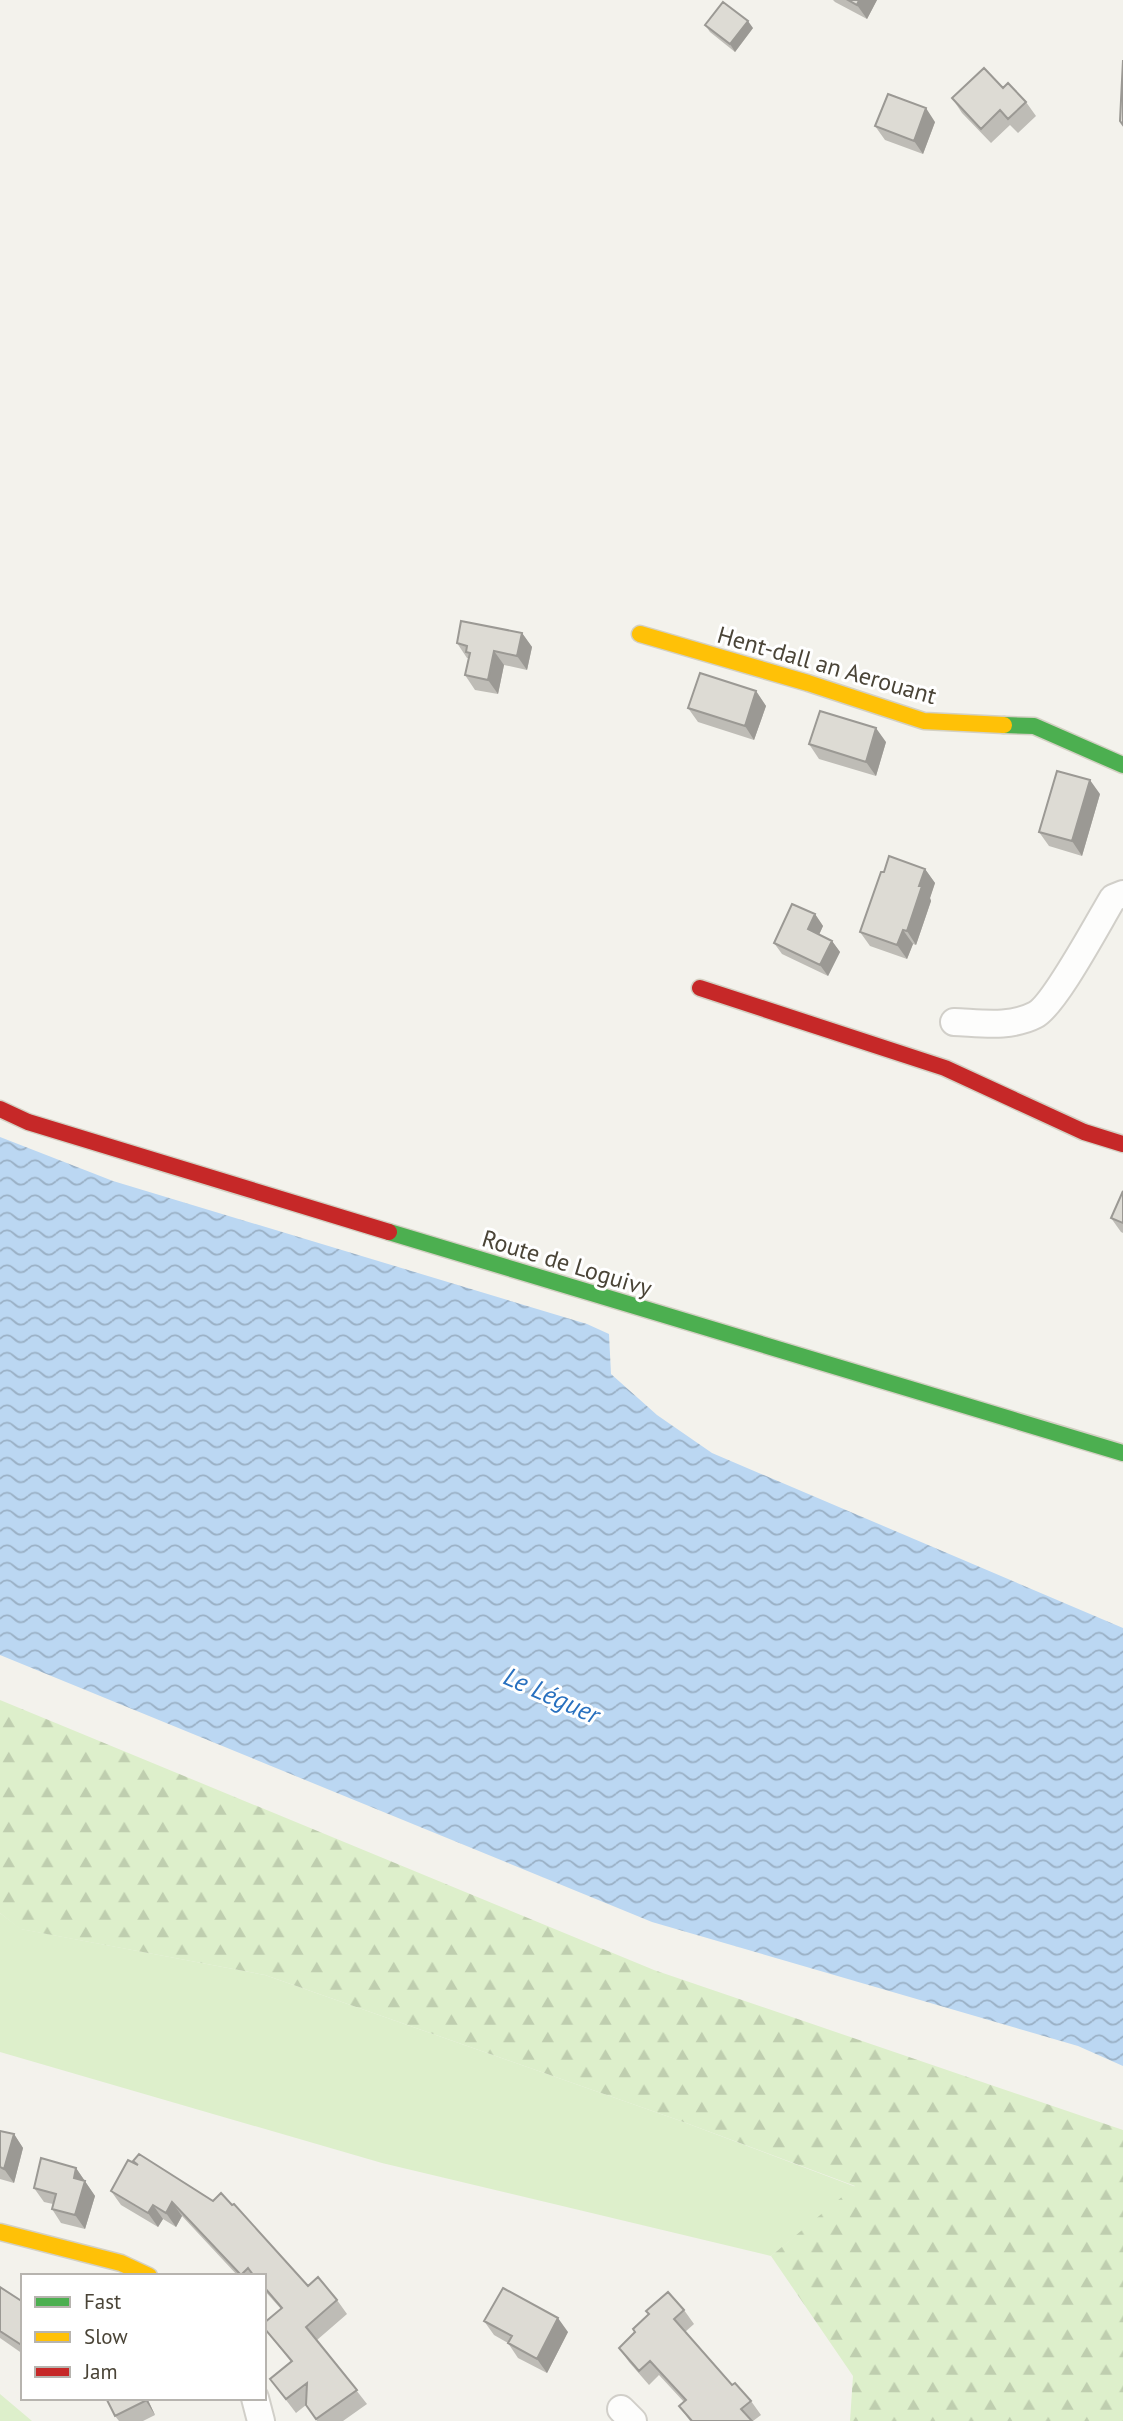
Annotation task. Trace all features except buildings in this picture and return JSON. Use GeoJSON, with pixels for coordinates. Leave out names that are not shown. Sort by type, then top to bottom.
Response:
{"type":"FeatureCollection","features":[{"type":"Feature","properties":{"kind":"street","name":"Hent-dall an Aerouant"},"geometry":{"type":"LineString","coordinates":[[640,634],[808,683],[924,721],[1034,726],[1123,765]]}},
{"type":"Feature","properties":{"kind":"street"},"geometry":{"type":"LineString","coordinates":[[954,1021],[1004,1024],[1037,1015],[1065,980],[1113,898],[1123,894]]}},
{"type":"Feature","properties":{"kind":"street"},"geometry":{"type":"LineString","coordinates":[[700,988],[945,1068],[1084,1132],[1123,1144]]}},
{"type":"Feature","properties":{"kind":"street","name":"Route de Loguivy"},"geometry":{"type":"LineString","coordinates":[[0,1109],[28,1122],[562,1286],[1123,1453]]}},
{"type":"Feature","properties":{"kind":"street"},"geometry":{"type":"LineString","coordinates":[[0,2232],[121,2263],[145,2274]]}},
{"type":"Feature","properties":{"kind":"street"},"geometry":{"type":"LineString","coordinates":[[256,2400],[261,2421]]}},
{"type":"Feature","properties":{"kind":"green space"},"geometry":{"type":"Polygon","coordinates":[[[0,1700],[654,1970],[1123,2130],[1123,2421],[850,2421],[853,2376],[771,2256],[855,2186],[678,2120],[265,1975],[20,1929],[0,1913],[0,1700]]]}},
{"type":"Feature","properties":{"kind":"green space"},"geometry":{"type":"Polygon","coordinates":[[[0,1913],[21,1929],[265,1975],[678,2120],[856,2187],[771,2256],[382,2163],[0,2052],[0,1913]]]}},
{"type":"Feature","properties":{"kind":"green space"},"geometry":{"type":"Polygon","coordinates":[[[0,2394],[32,2421],[0,2421],[0,2394]]]}},
{"type":"Feature","properties":{"kind":"water","name":"Le Léguer"},"geometry":{"type":"Polygon","coordinates":[[[0,1137],[113,1181],[587,1324],[609,1334],[611,1374],[657,1415],[712,1453],[1123,1628],[1123,2066],[1078,2046],[652,1922],[0,1655],[0,1137]]]}},
{"type":"Feature","properties":{"kind":"traffic: fast"},"geometry":{"type":"LineString","coordinates":[[1004,725],[1034,726],[1123,765]]}},
{"type":"Feature","properties":{"kind":"traffic: fast"},"geometry":{"type":"LineString","coordinates":[[389,1232],[1123,1453]]}},
{"type":"Feature","properties":{"kind":"traffic: slow"},"geometry":{"type":"LineString","coordinates":[[640,634],[808,683],[924,721],[1004,725]]}},
{"type":"Feature","properties":{"kind":"traffic: slow"},"geometry":{"type":"LineString","coordinates":[[0,2232],[121,2263],[145,2274]]}},
{"type":"Feature","properties":{"kind":"traffic: jam"},"geometry":{"type":"LineString","coordinates":[[700,988],[945,1068],[1084,1132],[1123,1144]]}},
{"type":"Feature","properties":{"kind":"traffic: jam"},"geometry":{"type":"LineString","coordinates":[[0,1109],[28,1122],[389,1232]]}}]}
